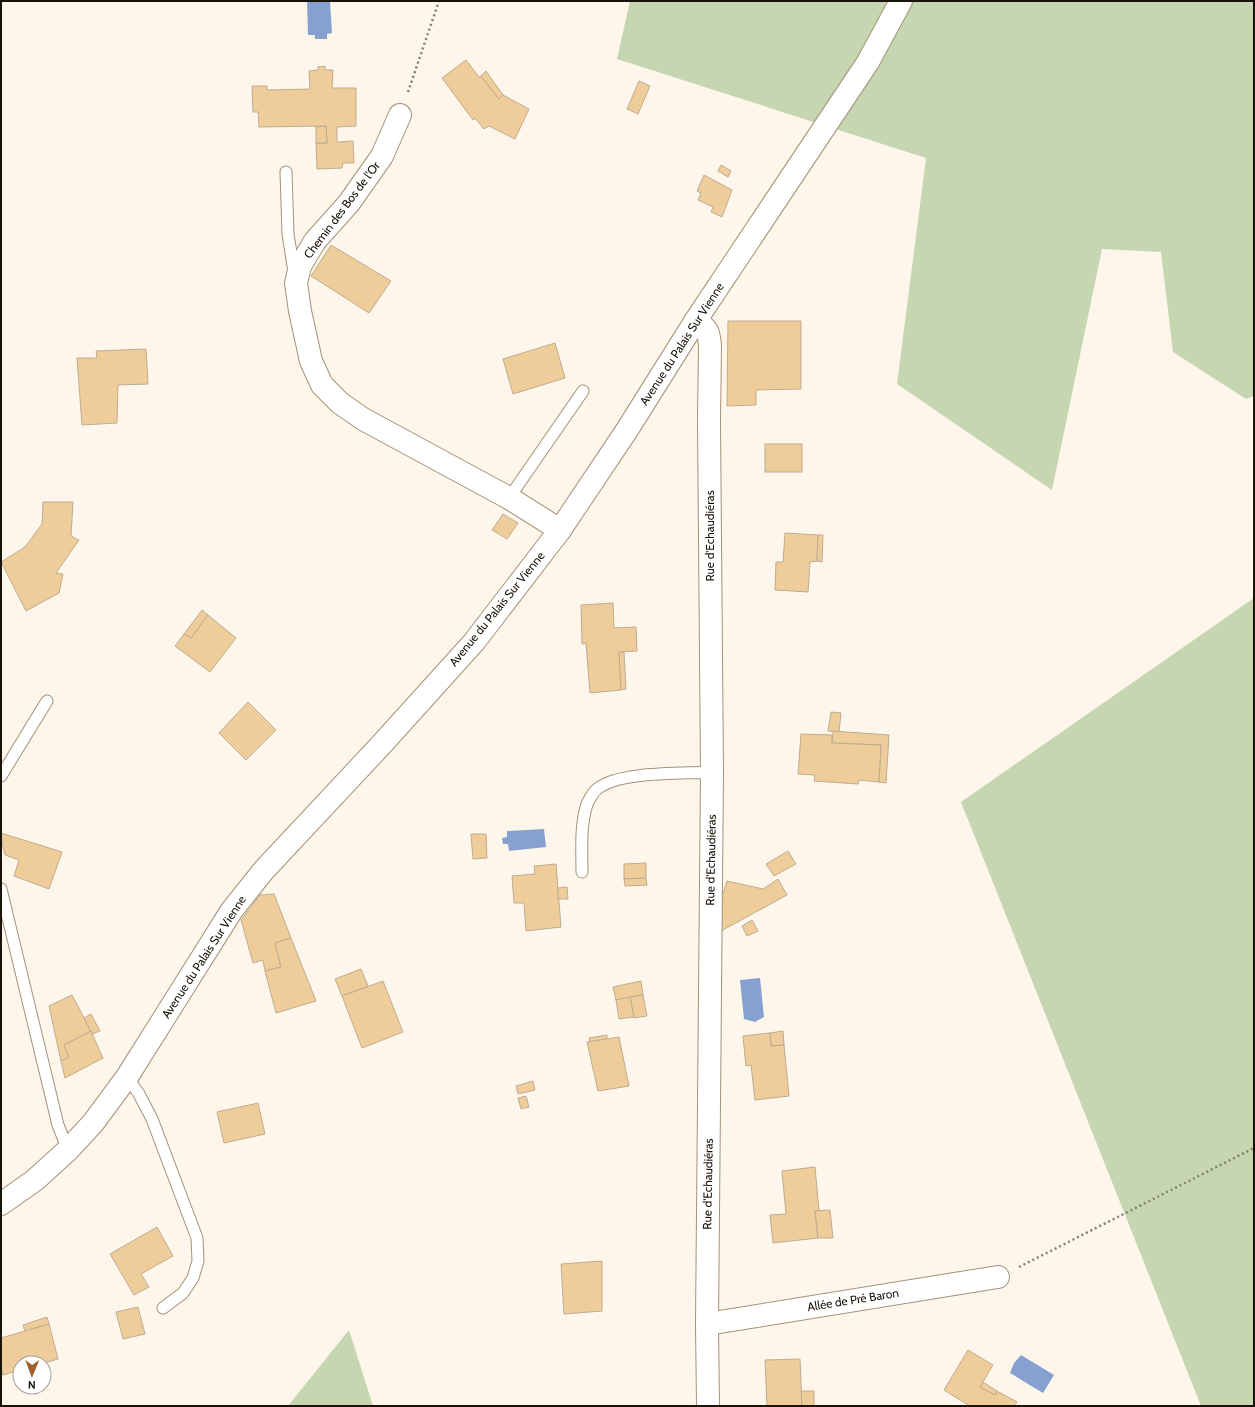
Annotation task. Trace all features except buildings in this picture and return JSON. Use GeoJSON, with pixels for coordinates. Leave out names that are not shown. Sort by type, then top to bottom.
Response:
{"type":"FeatureCollection","features":[{"type":"Feature","properties":{"kind":"street","name":"Avenue du Palais Sur Vienne"},"geometry":{"type":"LineString","coordinates":[[1,1204],[35,1180],[68,1150],[93,1124],[127,1077],[232,910],[264,870],[381,745],[474,642],[560,530],[627,430],[696,320],[868,62],[901,1]]}},
{"type":"Feature","properties":{"kind":"street","name":"Chemin des Bos de l'Or"},"geometry":{"type":"LineString","coordinates":[[400,115],[382,156],[349,203],[315,241],[300,266],[296,283],[300,311],[311,361],[322,385],[336,399],[363,419],[508,498],[560,530]]}},
{"type":"Feature","properties":{"kind":"street","name":"Rue d'Echaudiéras"},"geometry":{"type":"LineString","coordinates":[[696,320],[707,330],[710,336],[709,421],[712,772],[707,1324],[708,1406]]}},
{"type":"Feature","properties":{"kind":"street","name":"Allée de Pré Baron"},"geometry":{"type":"LineString","coordinates":[[707,1324],[998,1277]]}},
{"type":"Feature","properties":{"kind":"lane"},"geometry":{"type":"LineString","coordinates":[[286,172],[288,234],[296,283]]}},
{"type":"Feature","properties":{"kind":"lane"},"geometry":{"type":"LineString","coordinates":[[508,498],[583,391]]}},
{"type":"Feature","properties":{"kind":"lane"},"geometry":{"type":"LineString","coordinates":[[1,776],[47,701]]}},
{"type":"Feature","properties":{"kind":"lane"},"geometry":{"type":"LineString","coordinates":[[582,872],[582,827],[588,803],[596,789],[614,780],[638,775],[712,772]]}},
{"type":"Feature","properties":{"kind":"lane"},"geometry":{"type":"LineString","coordinates":[[1,889],[58,1125],[68,1150]]}},
{"type":"Feature","properties":{"kind":"lane"},"geometry":{"type":"LineString","coordinates":[[127,1077],[139,1094],[152,1119],[197,1238],[198,1261],[193,1278],[183,1293],[163,1308]]}},
{"type":"Feature","properties":{"kind":"path"},"geometry":{"type":"LineString","coordinates":[[400,115],[439,1]]}},
{"type":"Feature","properties":{"kind":"path"},"geometry":{"type":"LineString","coordinates":[[998,1277],[1254,1148]]}},
{"type":"Feature","properties":{"kind":"green space"},"geometry":{"type":"Polygon","coordinates":[[[630,1],[1254,1],[1254,396],[1246,399],[1173,352],[1161,252],[1102,249],[1052,490],[897,384],[926,158],[617,59],[630,1]]]}},
{"type":"Feature","properties":{"kind":"green space"},"geometry":{"type":"Polygon","coordinates":[[[1254,598],[1254,1406],[1201,1406],[961,802],[1254,598]]]}},
{"type":"Feature","properties":{"kind":"green space"},"geometry":{"type":"Polygon","coordinates":[[[349,1330],[373,1406],[288,1406],[349,1330]]]}},
{"type":"Feature","properties":{"kind":"water"},"geometry":{"type":"Polygon","coordinates":[[[307,1],[330,1],[332,33],[327,34],[327,39],[315,39],[315,35],[308,35],[307,1]]]}},
{"type":"Feature","properties":{"kind":"water"},"geometry":{"type":"Polygon","coordinates":[[[544,829],[546,847],[509,851],[508,844],[503,844],[502,838],[507,837],[507,831],[544,829]]]}},
{"type":"Feature","properties":{"kind":"water"},"geometry":{"type":"Polygon","coordinates":[[[760,978],[764,1017],[755,1022],[744,1019],[740,980],[760,978]]]}},
{"type":"Feature","properties":{"kind":"water"},"geometry":{"type":"Polygon","coordinates":[[[1021,1355],[1054,1375],[1043,1393],[1010,1373],[1014,1363],[1021,1355]]]}}]}
